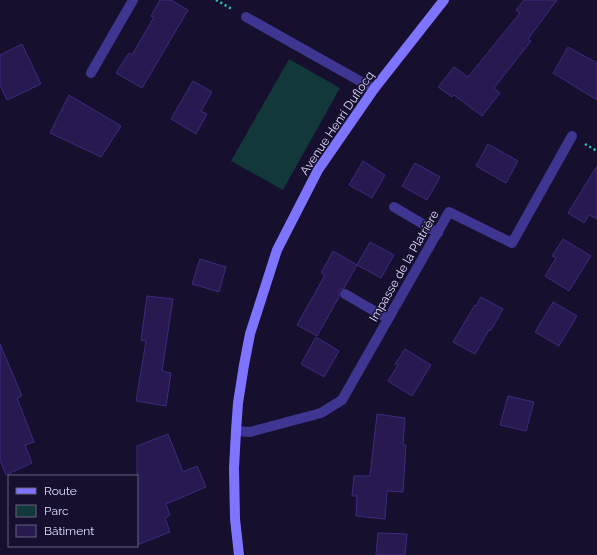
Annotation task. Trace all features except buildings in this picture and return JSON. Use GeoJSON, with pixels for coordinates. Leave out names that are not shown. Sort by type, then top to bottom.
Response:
{"type":"FeatureCollection","features":[{"type":"Feature","properties":{"kind":"street"},"geometry":{"type":"LineString","coordinates":[[90,73],[133,0]]}},
{"type":"Feature","properties":{"kind":"street","name":"Avenue Henri Duflocq"},"geometry":{"type":"LineString","coordinates":[[239,555],[235,519],[234,468],[238,403],[250,334],[277,250],[318,170],[374,89],[444,0]]}},
{"type":"Feature","properties":{"kind":"street"},"geometry":{"type":"LineString","coordinates":[[246,17],[374,89]]}},
{"type":"Feature","properties":{"kind":"street","name":"Impasse de la Platrière"},"geometry":{"type":"LineString","coordinates":[[236,431],[250,432],[321,413],[342,400],[449,212],[512,243],[572,136]]}},
{"type":"Feature","properties":{"kind":"street"},"geometry":{"type":"LineString","coordinates":[[394,207],[438,233]]}},
{"type":"Feature","properties":{"kind":"street"},"geometry":{"type":"LineString","coordinates":[[345,294],[388,319]]}},
{"type":"Feature","properties":{"kind":"green space"},"geometry":{"type":"Polygon","coordinates":[[[289,59],[340,88],[283,190],[231,161],[289,59]]]}}]}
